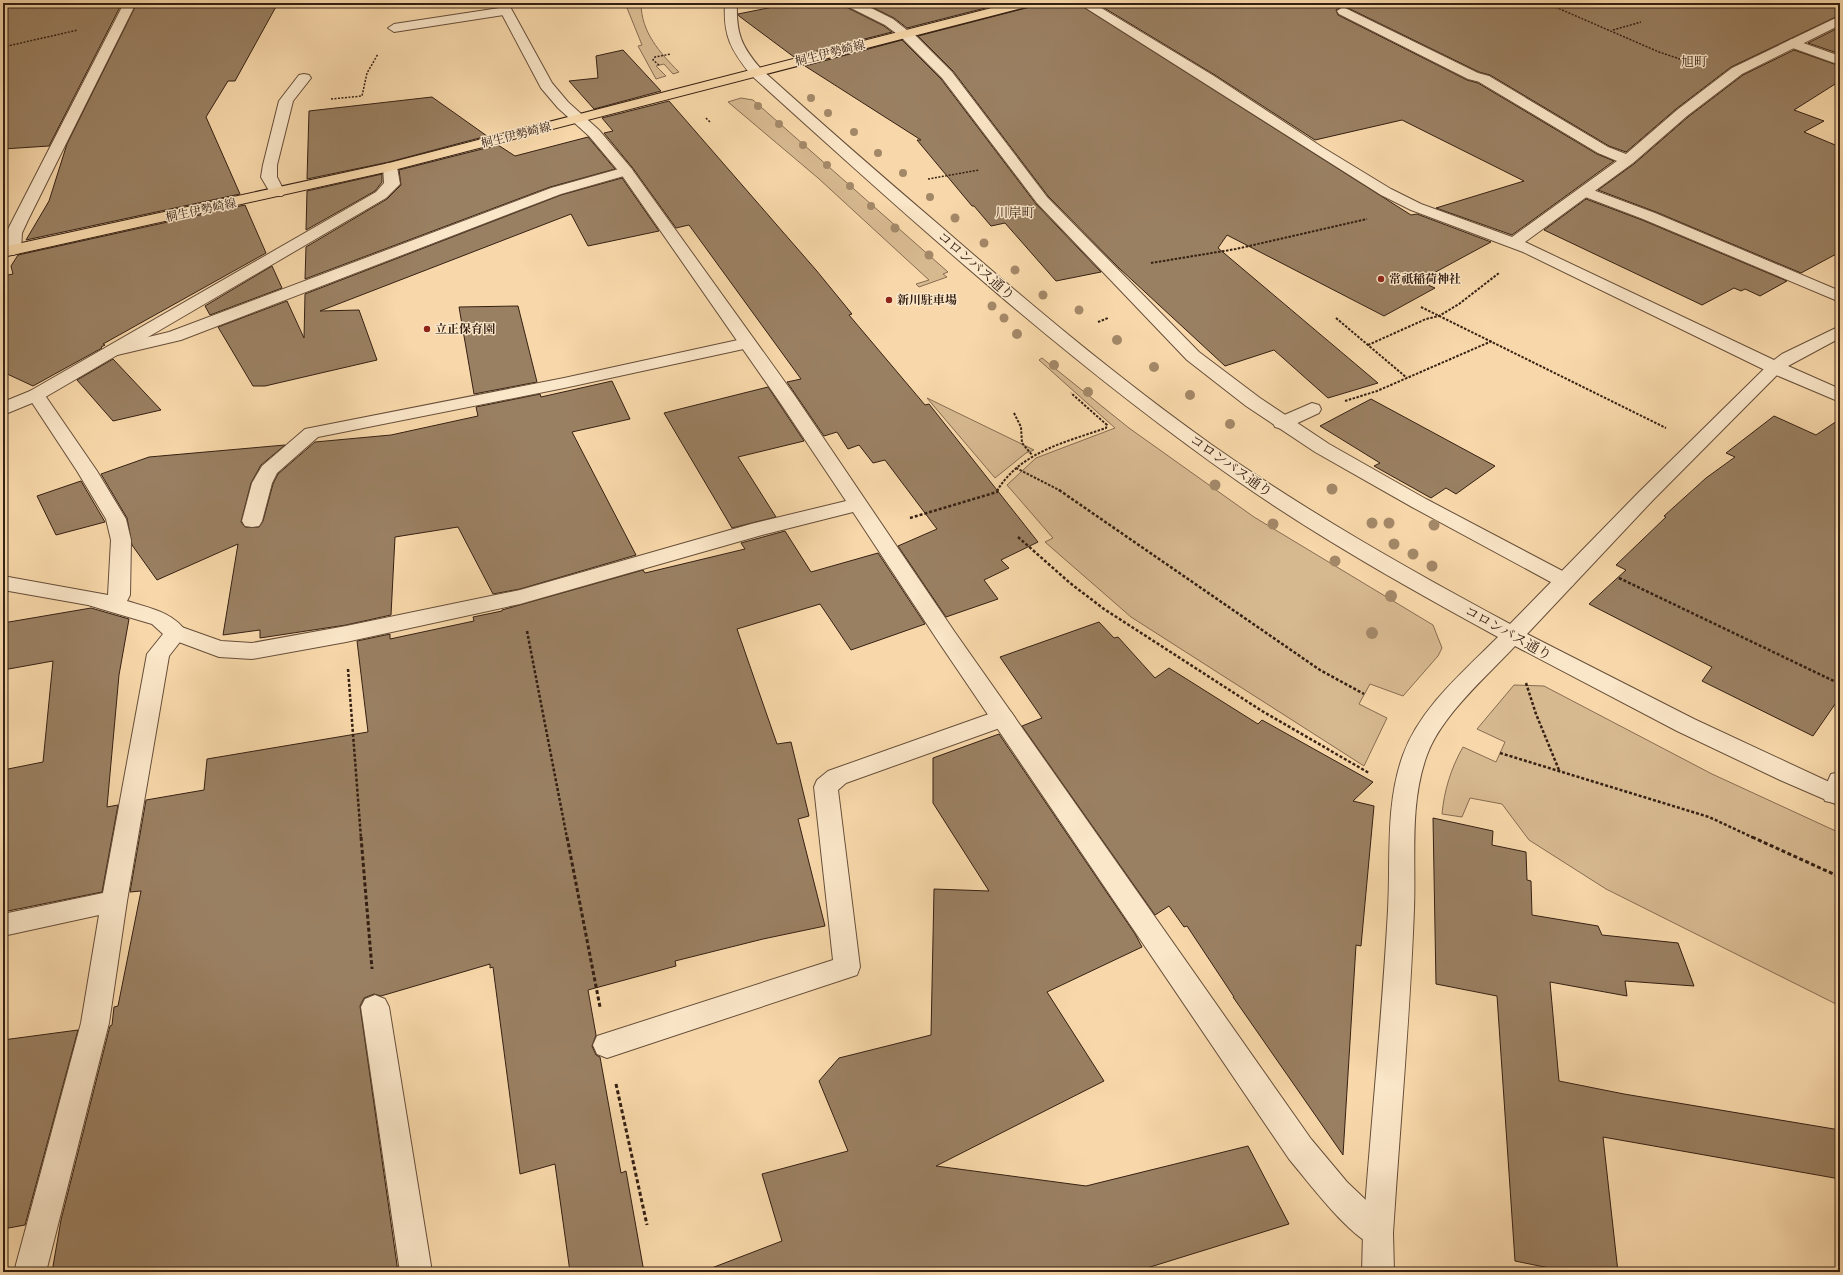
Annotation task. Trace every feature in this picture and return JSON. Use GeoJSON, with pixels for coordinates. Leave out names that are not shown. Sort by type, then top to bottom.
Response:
{"type":"FeatureCollection","features":[{"type":"Feature","properties":{"kind":"main road","name":"桐生伊勢崎線"},"geometry":{"type":"LineString","coordinates":[[8,251],[390,167],[1026,3]]}},
{"type":"Feature","properties":{"kind":"street"},"geometry":{"type":"LineString","coordinates":[[8,251],[20,220],[130,3]]}},
{"type":"Feature","properties":{"kind":"street","name":"コロンバス通り"},"geometry":{"type":"LineString","coordinates":[[732,3],[731,26],[733,41],[738,50],[756,72],[992,280],[1059,336],[1170,423],[1248,479],[1342,540],[1512,637],[1693,728],[1838,791]]}},
{"type":"Feature","properties":{"kind":"street"},"geometry":{"type":"LineString","coordinates":[[851,3],[889,22],[906,34],[947,75],[1042,200],[1193,356],[1282,422],[1322,448],[1419,503],[1565,580]]}},
{"type":"Feature","properties":{"kind":"street"},"geometry":{"type":"LineString","coordinates":[[1084,3],[1209,79],[1357,175],[1416,207],[1514,243],[1775,368],[1840,396]]}},
{"type":"Feature","properties":{"kind":"street"},"geometry":{"type":"LineString","coordinates":[[394,28],[504,7],[543,80],[563,105],[594,133],[626,171],[788,400],[857,505],[1300,1149],[1336,1192],[1378,1233]]}},
{"type":"Feature","properties":{"kind":"street"},"geometry":{"type":"LineString","coordinates":[[1343,11],[1473,76],[1484,80],[1602,150],[1628,160]]}},
{"type":"Feature","properties":{"kind":"street"},"geometry":{"type":"LineString","coordinates":[[1514,243],[1628,160],[1682,113],[1730,76],[1751,62],[1840,20]]}},
{"type":"Feature","properties":{"kind":"street"},"geometry":{"type":"LineString","coordinates":[[1792,43],[1840,61]]}},
{"type":"Feature","properties":{"kind":"street"},"geometry":{"type":"LineString","coordinates":[[277,193],[270,177],[270,165],[286,101],[304,78]]}},
{"type":"Feature","properties":{"kind":"street"},"geometry":{"type":"LineString","coordinates":[[3,409],[36,395],[317,234],[381,195],[392,184],[390,167]]}},
{"type":"Feature","properties":{"kind":"street"},"geometry":{"type":"LineString","coordinates":[[113,351],[175,336],[556,191],[626,171]]}},
{"type":"Feature","properties":{"kind":"street"},"geometry":{"type":"LineString","coordinates":[[1585,192],[1649,216],[1840,297]]}},
{"type":"Feature","properties":{"kind":"street"},"geometry":{"type":"LineString","coordinates":[[1378,1272],[1378,1233],[1401,909],[1403,814],[1408,781],[1416,754],[1430,726],[1441,711],[1475,674],[1565,580],[1775,368],[1788,358],[1840,331]]}},
{"type":"Feature","properties":{"kind":"street"},"geometry":{"type":"LineString","coordinates":[[252,521],[262,483],[269,470],[312,433],[564,383],[747,343]]}},
{"type":"Feature","properties":{"kind":"street"},"geometry":{"type":"LineString","coordinates":[[36,395],[83,464],[116,520],[121,540],[119,595],[114,605]]}},
{"type":"Feature","properties":{"kind":"street"},"geometry":{"type":"LineString","coordinates":[[1282,422],[1312,409]]}},
{"type":"Feature","properties":{"kind":"street"},"geometry":{"type":"LineString","coordinates":[[3,583],[88,598],[114,605],[160,619],[176,633],[220,649],[252,651],[346,634],[520,597],[758,529],[857,505]]}},
{"type":"Feature","properties":{"kind":"street"},"geometry":{"type":"LineString","coordinates":[[30,1272],[95,1023],[114,901],[158,654],[176,633]]}},
{"type":"Feature","properties":{"kind":"street"},"geometry":{"type":"LineString","coordinates":[[607,1045],[847,967],[826,786],[837,777],[1003,718]]}},
{"type":"Feature","properties":{"kind":"street"},"geometry":{"type":"LineString","coordinates":[[3,925],[114,901]]}},
{"type":"Feature","properties":{"kind":"street"},"geometry":{"type":"LineString","coordinates":[[375,1006],[416,1272]]}},
{"type":"Feature","properties":{"kind":"path"},"geometry":{"type":"LineString","coordinates":[[1546,3],[1681,60],[1730,76]]}},
{"type":"Feature","properties":{"kind":"path"},"geometry":{"type":"LineString","coordinates":[[3,47],[122,21]]}},
{"type":"Feature","properties":{"kind":"path"},"geometry":{"type":"LineString","coordinates":[[1612,31],[1642,22]]}},
{"type":"Feature","properties":{"kind":"path"},"geometry":{"type":"LineString","coordinates":[[326,100],[362,96],[367,73],[394,28]]}},
{"type":"Feature","properties":{"kind":"path"},"geometry":{"type":"LineString","coordinates":[[659,64],[653,60],[655,57],[671,54]]}},
{"type":"Feature","properties":{"kind":"path"},"geometry":{"type":"LineString","coordinates":[[926,180],[1014,164]]}},
{"type":"Feature","properties":{"kind":"path"},"geometry":{"type":"LineString","coordinates":[[1111,271],[1236,249],[1416,207]]}},
{"type":"Feature","properties":{"kind":"path"},"geometry":{"type":"LineString","coordinates":[[1368,345],[1426,320],[1439,316],[1459,304],[1529,250]]}},
{"type":"Feature","properties":{"kind":"path"},"geometry":{"type":"LineString","coordinates":[[1421,307],[1492,340],[1699,444]]}},
{"type":"Feature","properties":{"kind":"path"},"geometry":{"type":"LineString","coordinates":[[1336,318],[1407,378]]}},
{"type":"Feature","properties":{"kind":"path"},"geometry":{"type":"LineString","coordinates":[[1312,409],[1334,405],[1377,391],[1492,340]]}},
{"type":"Feature","properties":{"kind":"path"},"geometry":{"type":"LineString","coordinates":[[905,519],[997,492],[1001,482],[1016,468],[1033,456],[1106,428],[1106,425],[1071,393]]}},
{"type":"Feature","properties":{"kind":"path"},"geometry":{"type":"LineString","coordinates":[[1014,413],[1021,427],[1019,438],[1024,449],[1033,456]]}},
{"type":"Feature","properties":{"kind":"path"},"geometry":{"type":"LineString","coordinates":[[1016,468],[1056,488],[1320,670],[1364,694]]}},
{"type":"Feature","properties":{"kind":"path"},"geometry":{"type":"LineString","coordinates":[[1018,537],[1070,583],[1104,609],[1262,710],[1370,773]]}},
{"type":"Feature","properties":{"kind":"path"},"geometry":{"type":"LineString","coordinates":[[1584,561],[1840,684]]}},
{"type":"Feature","properties":{"kind":"path"},"geometry":{"type":"LineString","coordinates":[[520,597],[607,1045],[647,1225]]}},
{"type":"Feature","properties":{"kind":"path"},"geometry":{"type":"LineString","coordinates":[[346,634],[375,1006]]}},
{"type":"Feature","properties":{"kind":"path"},"geometry":{"type":"LineString","coordinates":[[1525,680],[1536,714],[1559,771]]}},
{"type":"Feature","properties":{"kind":"path"},"geometry":{"type":"LineString","coordinates":[[1500,753],[1709,818],[1840,877]]}},
{"type":"Feature","properties":{"kind":"shaded area"},"geometry":{"type":"Polygon","coordinates":[[[625,3],[641,3],[644,23],[648,33],[665,57],[679,72],[673,74],[664,64],[656,66],[666,76],[656,79],[638,46],[642,45],[625,3]]]}},
{"type":"Feature","properties":{"kind":"shaded area"},"geometry":{"type":"Polygon","coordinates":[[[741,98],[753,100],[948,272],[943,274],[947,277],[919,287],[916,284],[929,280],[818,178],[728,102],[741,98]]]}},
{"type":"Feature","properties":{"kind":"shaded area"},"geometry":{"type":"Polygon","coordinates":[[[1042,358],[1129,428],[1254,517],[1433,625],[1442,648],[1438,656],[1403,696],[1370,684],[1359,704],[1387,718],[1364,766],[1131,617],[1045,542],[1053,538],[1007,485],[1036,458],[1115,428],[1039,360],[1042,358]]]}},
{"type":"Feature","properties":{"kind":"shaded area"},"geometry":{"type":"Polygon","coordinates":[[[927,398],[1034,450],[1026,453],[995,478],[927,398]]]}},
{"type":"Feature","properties":{"kind":"shaded area"},"geometry":{"type":"Polygon","coordinates":[[[1514,685],[1544,686],[1712,774],[1840,833],[1840,1006],[1606,889],[1529,840],[1502,804],[1470,798],[1462,817],[1442,814],[1444,797],[1449,780],[1463,747],[1496,762],[1505,742],[1477,729],[1514,685]]]}},
{"type":"Feature","properties":{"kind":"building"},"geometry":{"type":"Polygon","coordinates":[[[3,3],[122,3],[49,146],[3,149],[3,3]]]}},
{"type":"Feature","properties":{"kind":"building"},"geometry":{"type":"Polygon","coordinates":[[[137,3],[278,3],[235,81],[228,81],[206,117],[240,194],[26,240],[49,201],[67,144],[137,3]]]}},
{"type":"Feature","properties":{"kind":"building"},"geometry":{"type":"Polygon","coordinates":[[[793,3],[844,3],[846,7],[884,26],[892,32],[794,57],[738,14],[793,3]]]}},
{"type":"Feature","properties":{"kind":"building"},"geometry":{"type":"Polygon","coordinates":[[[864,3],[1005,3],[907,28],[894,18],[864,3]]]}},
{"type":"Feature","properties":{"kind":"building"},"geometry":{"type":"Polygon","coordinates":[[[1033,3],[1077,3],[1411,215],[1417,214],[1491,242],[1419,281],[1435,288],[1384,316],[1227,235],[1218,248],[1378,383],[1328,398],[1274,350],[1225,366],[1119,268],[1048,196],[953,71],[918,36],[1030,7],[1033,3]]]}},
{"type":"Feature","properties":{"kind":"building"},"geometry":{"type":"Polygon","coordinates":[[[1096,3],[1840,3],[1840,15],[1731,67],[1676,109],[1626,152],[1609,146],[1490,75],[1479,72],[1344,6],[1336,10],[1338,15],[1467,80],[1478,83],[1597,154],[1614,161],[1512,235],[1436,208],[1524,181],[1402,120],[1315,140],[1215,75],[1096,3]]]}},
{"type":"Feature","properties":{"kind":"building"},"geometry":{"type":"Polygon","coordinates":[[[1840,27],[1840,54],[1808,43],[1840,27]]]}},
{"type":"Feature","properties":{"kind":"building"},"geometry":{"type":"Polygon","coordinates":[[[902,40],[941,79],[1036,204],[1101,272],[1056,281],[1005,223],[991,226],[974,206],[972,206],[917,140],[921,140],[805,66],[902,40]]]}},
{"type":"Feature","properties":{"kind":"building"},"geometry":{"type":"Polygon","coordinates":[[[623,50],[661,91],[594,109],[569,81],[598,78],[596,56],[623,50]]]}},
{"type":"Feature","properties":{"kind":"building"},"geometry":{"type":"Polygon","coordinates":[[[1794,50],[1840,66],[1840,81],[1794,110],[1824,121],[1804,132],[1840,147],[1840,252],[1801,273],[1656,212],[1598,190],[1634,164],[1688,117],[1743,75],[1794,50]]]}},
{"type":"Feature","properties":{"kind":"building"},"geometry":{"type":"Polygon","coordinates":[[[432,97],[487,136],[389,162],[307,179],[309,111],[432,97]]]}},
{"type":"Feature","properties":{"kind":"building"},"geometry":{"type":"Polygon","coordinates":[[[669,101],[816,270],[852,314],[849,315],[925,405],[929,404],[1038,542],[1001,560],[1009,568],[984,580],[998,599],[946,617],[898,546],[937,529],[885,460],[873,463],[859,445],[848,449],[837,432],[824,436],[787,382],[801,379],[689,225],[676,228],[632,167],[604,133],[613,131],[602,118],[669,101]]]}},
{"type":"Feature","properties":{"kind":"building"},"geometry":{"type":"Polygon","coordinates":[[[588,137],[615,169],[550,187],[305,279],[306,247],[387,199],[401,185],[399,170],[498,145],[515,156],[588,137]]]}},
{"type":"Feature","properties":{"kind":"building"},"geometry":{"type":"Polygon","coordinates":[[[382,174],[382,182],[375,191],[306,230],[307,191],[382,174]]]}},
{"type":"Feature","properties":{"kind":"building"},"geometry":{"type":"Polygon","coordinates":[[[622,178],[659,231],[588,246],[571,214],[320,311],[359,310],[377,360],[265,386],[253,386],[218,327],[287,301],[304,338],[305,294],[561,195],[622,178]]]}},
{"type":"Feature","properties":{"kind":"building"},"geometry":{"type":"Polygon","coordinates":[[[1586,199],[1642,220],[1787,281],[1760,296],[1745,289],[1741,291],[1734,288],[1702,305],[1544,230],[1586,199]]]}},
{"type":"Feature","properties":{"kind":"building"},"geometry":{"type":"Polygon","coordinates":[[[245,205],[266,253],[103,344],[105,345],[101,347],[102,348],[33,386],[3,372],[3,276],[13,274],[11,266],[18,255],[245,205]]]}},
{"type":"Feature","properties":{"kind":"building"},"geometry":{"type":"Polygon","coordinates":[[[272,266],[282,288],[210,315],[205,306],[272,266]]]}},
{"type":"Feature","properties":{"kind":"building"},"geometry":{"type":"Polygon","coordinates":[[[518,306],[537,382],[474,394],[459,307],[518,306]]]}},
{"type":"Feature","properties":{"kind":"building"},"geometry":{"type":"Polygon","coordinates":[[[113,359],[161,410],[113,421],[77,380],[113,359]]]}},
{"type":"Feature","properties":{"kind":"building"},"geometry":{"type":"Polygon","coordinates":[[[612,381],[630,419],[572,432],[636,555],[520,589],[493,594],[458,527],[395,537],[391,615],[346,625],[260,638],[260,630],[223,635],[238,544],[157,580],[132,545],[127,518],[101,474],[149,457],[285,445],[261,465],[251,483],[241,522],[245,527],[259,527],[263,521],[273,484],[278,474],[315,442],[391,435],[478,416],[476,407],[540,394],[541,397],[612,381]]]}},
{"type":"Feature","properties":{"kind":"building"},"geometry":{"type":"Polygon","coordinates":[[[768,387],[804,441],[738,457],[776,517],[732,528],[664,413],[768,387]]]}},
{"type":"Feature","properties":{"kind":"building"},"geometry":{"type":"Polygon","coordinates":[[[1371,399],[1495,466],[1456,494],[1446,488],[1431,498],[1374,466],[1380,463],[1320,426],[1371,399]]]}},
{"type":"Feature","properties":{"kind":"building"},"geometry":{"type":"Polygon","coordinates":[[[1774,416],[1816,435],[1840,419],[1840,697],[1813,736],[1702,681],[1712,667],[1589,604],[1626,570],[1616,565],[1666,517],[1664,516],[1706,478],[1735,457],[1726,453],[1774,416]]]}},
{"type":"Feature","properties":{"kind":"building"},"geometry":{"type":"Polygon","coordinates":[[[81,481],[105,522],[56,535],[37,496],[81,481]]]}},
{"type":"Feature","properties":{"kind":"building"},"geometry":{"type":"Polygon","coordinates":[[[785,531],[811,572],[878,553],[925,624],[851,650],[820,604],[737,629],[777,744],[791,742],[809,816],[798,819],[825,926],[763,939],[675,961],[676,966],[588,990],[596,1035],[592,1046],[596,1055],[600,1057],[621,1173],[626,1171],[644,1272],[570,1272],[555,1164],[520,1174],[493,967],[490,968],[490,964],[381,996],[374,994],[364,998],[360,1006],[398,1272],[52,1272],[61,1220],[110,1026],[112,1025],[114,1007],[118,1006],[141,891],[130,892],[146,800],[204,790],[207,759],[368,732],[357,641],[390,634],[390,639],[474,621],[473,617],[502,611],[643,570],[645,573],[745,549],[741,543],[785,531]]]}},
{"type":"Feature","properties":{"kind":"building"},"geometry":{"type":"Polygon","coordinates":[[[91,608],[129,619],[119,675],[107,807],[118,805],[102,892],[3,912],[3,770],[43,762],[53,661],[3,670],[3,623],[91,608]]]}},
{"type":"Feature","properties":{"kind":"building"},"geometry":{"type":"Polygon","coordinates":[[[1099,622],[1114,638],[1118,637],[1155,678],[1169,668],[1258,724],[1262,720],[1373,782],[1353,801],[1374,806],[1361,946],[1356,945],[1343,1155],[1233,997],[1187,926],[1184,927],[1169,906],[1155,915],[1022,726],[1042,718],[1000,657],[1099,622]]]}},
{"type":"Feature","properties":{"kind":"building"},"geometry":{"type":"Polygon","coordinates":[[[999,734],[1135,934],[1142,947],[1047,992],[1104,1081],[936,1166],[1086,1186],[1248,1146],[1289,1224],[1134,1272],[709,1272],[709,1269],[782,1241],[762,1174],[848,1151],[819,1081],[839,1058],[931,1035],[934,889],[989,891],[933,803],[933,758],[999,734]]]}},
{"type":"Feature","properties":{"kind":"building"},"geometry":{"type":"Polygon","coordinates":[[[1433,818],[1493,831],[1492,845],[1526,852],[1527,880],[1531,881],[1532,915],[1598,926],[1602,935],[1678,943],[1694,986],[1625,981],[1627,996],[1550,982],[1559,1081],[1624,1094],[1840,1130],[1840,1179],[1603,1137],[1618,1272],[1569,1272],[1515,1261],[1497,996],[1436,984],[1433,818]]]}},
{"type":"Feature","properties":{"kind":"building"},"geometry":{"type":"Polygon","coordinates":[[[78,1030],[25,1225],[3,1229],[3,1040],[78,1030]]]}},
{"type":"Feature","properties":{"kind":"place","name":"常祇稲荷神社"},"geometry":{"type":"Point","coordinates":[1381,279]}},
{"type":"Feature","properties":{"kind":"place","name":"新川駐車場"},"geometry":{"type":"Point","coordinates":[889,300]}},
{"type":"Feature","properties":{"kind":"place","name":"立正保育園"},"geometry":{"type":"Point","coordinates":[427,329]}},
{"type":"Feature","properties":{"kind":"district","name":"旭町"},"geometry":{"type":"Point","coordinates":[1694,61]}},
{"type":"Feature","properties":{"kind":"district","name":"川岸町"},"geometry":{"type":"Point","coordinates":[1015,212]}}]}
